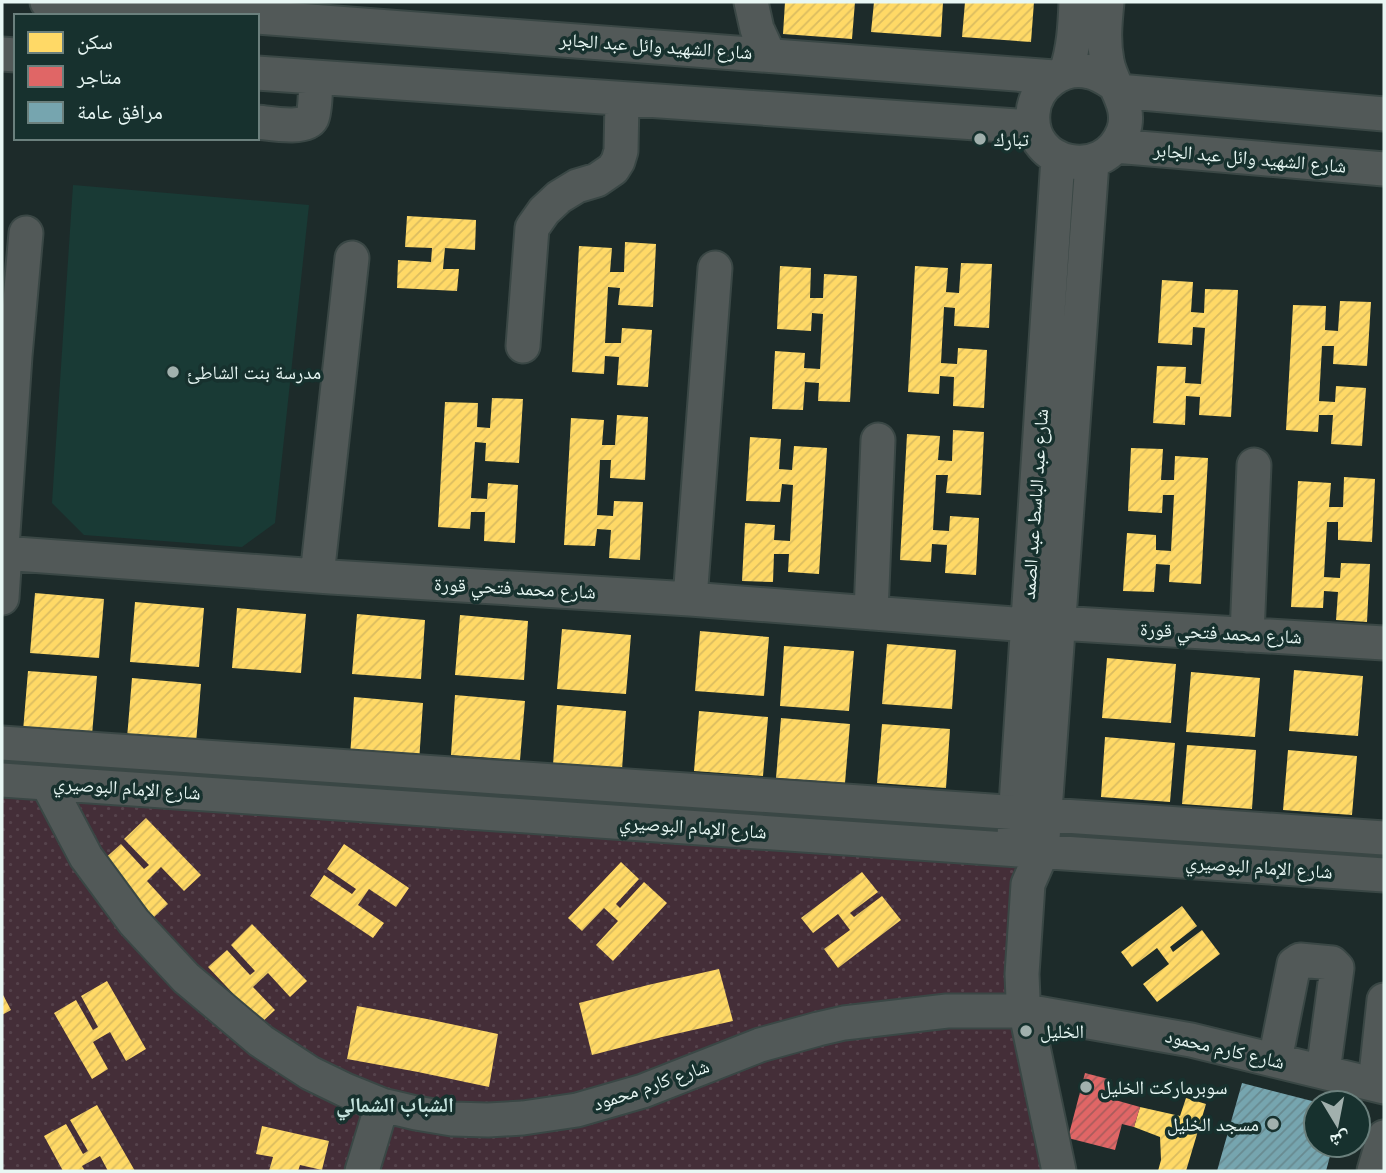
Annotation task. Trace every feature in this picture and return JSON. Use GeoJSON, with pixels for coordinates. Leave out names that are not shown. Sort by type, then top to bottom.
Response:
{"type":"FeatureCollection","features":[{"type":"Feature","properties":{"kind":"street"},"geometry":{"type":"LineString","coordinates":[[47,2],[212,14]]}},
{"type":"Feature","properties":{"kind":"street"},"geometry":{"type":"LineString","coordinates":[[751,2],[757,29],[769,55]]}},
{"type":"Feature","properties":{"kind":"street"},"geometry":{"type":"LineString","coordinates":[[1076,2],[1072,53],[1060,74],[1042,89],[1035,100],[1032,114],[1033,127],[1047,151],[1058,158],[1080,163],[1103,154],[1124,129],[1124,103],[1107,63],[1104,40],[1107,2]]}},
{"type":"Feature","properties":{"kind":"street","name":"شارع الشهيد وائل عبد الجابر"},"geometry":{"type":"LineString","coordinates":[[259,17],[803,58],[1060,74]]}},
{"type":"Feature","properties":{"kind":"street"},"geometry":{"type":"LineString","coordinates":[[801,112],[803,58]]}},
{"type":"Feature","properties":{"kind":"street"},"geometry":{"type":"LineString","coordinates":[[1060,74],[1079,70],[1092,72],[1116,88],[1384,114]]}},
{"type":"Feature","properties":{"kind":"street"},"geometry":{"type":"LineString","coordinates":[[259,74],[1033,127]]}},
{"type":"Feature","properties":{"kind":"street"},"geometry":{"type":"LineString","coordinates":[[259,122],[299,125],[310,121],[316,78]]}},
{"type":"Feature","properties":{"kind":"street"},"geometry":{"type":"LineString","coordinates":[[523,346],[532,228],[544,211],[559,197],[597,180],[613,169],[621,151],[622,100]]}},
{"type":"Feature","properties":{"kind":"street","name":"شارع الشهيد وائل عبد الجابر"},"geometry":{"type":"LineString","coordinates":[[1103,154],[1384,169]]}},
{"type":"Feature","properties":{"kind":"street","name":"شارع عبد الباسط عبد الصمد"},"geometry":{"type":"LineString","coordinates":[[1043,624],[1103,154]]}},
{"type":"Feature","properties":{"kind":"street","name":"شارع عبد الباسط عبد الصمد"},"geometry":{"type":"LineString","coordinates":[[1027,851],[1043,624],[1058,158]]}},
{"type":"Feature","properties":{"kind":"street"},"geometry":{"type":"LineString","coordinates":[[2,598],[15,356],[26,233]]}},
{"type":"Feature","properties":{"kind":"street"},"geometry":{"type":"LineString","coordinates":[[317,576],[352,258]]}},
{"type":"Feature","properties":{"kind":"street"},"geometry":{"type":"LineString","coordinates":[[690,598],[715,268]]}},
{"type":"Feature","properties":{"kind":"street"},"geometry":{"type":"LineString","coordinates":[[871,613],[878,440]]}},
{"type":"Feature","properties":{"kind":"street"},"geometry":{"type":"LineString","coordinates":[[1247,635],[1254,465]]}},
{"type":"Feature","properties":{"kind":"street","name":"شارع محمد فتحي قورة"},"geometry":{"type":"LineString","coordinates":[[3,551],[317,576],[690,598],[871,613],[1384,643]]}},
{"type":"Feature","properties":{"kind":"street","name":"شارع الإمام البوصيري"},"geometry":{"type":"LineString","coordinates":[[2,743],[1384,838]]}},
{"type":"Feature","properties":{"kind":"street","name":"شارع الإمام البوصيري"},"geometry":{"type":"LineString","coordinates":[[2,780],[1384,875]]}},
{"type":"Feature","properties":{"kind":"street","name":"شارع كارم محمود"},"geometry":{"type":"LineString","coordinates":[[47,783],[86,858],[134,922],[186,978],[261,1041],[310,1073],[382,1105],[416,1113],[452,1119],[488,1120],[550,1115],[611,1102],[760,1045],[844,1023],[947,1011],[1026,1010],[1191,1040],[1278,1045],[1323,1072],[1380,1085]]}},
{"type":"Feature","properties":{"kind":"street"},"geometry":{"type":"LineString","coordinates":[[1027,851],[1023,999],[1059,1171]]}},
{"type":"Feature","properties":{"kind":"street"},"geometry":{"type":"LineString","coordinates":[[1323,1072],[1328,1038],[1337,968],[1332,963],[1300,960],[1294,964],[1278,1045],[1328,1038]]}},
{"type":"Feature","properties":{"kind":"street"},"geometry":{"type":"LineString","coordinates":[[1380,1085],[1384,1000]]}},
{"type":"Feature","properties":{"kind":"street"},"geometry":{"type":"LineString","coordinates":[[362,1171],[382,1105]]}},
{"type":"Feature","properties":{"kind":"street"},"geometry":{"type":"LineString","coordinates":[[1374,1171],[1384,1137]]}},
{"type":"Feature","properties":{"kind":"shaded area"},"geometry":{"type":"Polygon","coordinates":[[[73,185],[309,205],[275,523],[242,547],[84,535],[52,503],[73,185]]]}},
{"type":"Feature","properties":{"kind":"shaded area"},"geometry":{"type":"Polygon","coordinates":[[[2,780],[1013,850],[1028,884],[1022,974],[1059,1171],[2,1171],[2,780]]]}},
{"type":"Feature","properties":{"kind":"building: سكن"},"geometry":{"type":"Polygon","coordinates":[[[785,2],[855,2],[852,39],[783,34],[785,2]]]}},
{"type":"Feature","properties":{"kind":"building: سكن"},"geometry":{"type":"Polygon","coordinates":[[[874,2],[943,2],[941,37],[871,32],[874,2]]]}},
{"type":"Feature","properties":{"kind":"building: سكن"},"geometry":{"type":"Polygon","coordinates":[[[965,2],[1034,2],[1031,42],[962,37],[965,2]]]}},
{"type":"Feature","properties":{"kind":"building: سكن"},"geometry":{"type":"Polygon","coordinates":[[[407,216],[476,220],[475,250],[445,248],[443,269],[459,269],[457,291],[397,288],[398,260],[431,262],[432,248],[405,247],[407,216]]]}},
{"type":"Feature","properties":{"kind":"building: سكن"},"geometry":{"type":"Polygon","coordinates":[[[625,242],[656,244],[653,307],[618,305],[620,288],[608,287],[605,343],[621,343],[622,328],[652,330],[648,387],[617,385],[619,357],[605,356],[604,374],[572,372],[579,246],[612,248],[610,272],[624,272],[625,242]]]}},
{"type":"Feature","properties":{"kind":"building: سكن"},"geometry":{"type":"Polygon","coordinates":[[[961,263],[992,264],[989,328],[954,326],[955,308],[944,307],[941,363],[957,364],[958,348],[987,350],[984,408],[953,406],[954,377],[940,376],[939,394],[908,392],[915,266],[948,268],[946,292],[959,293],[961,263]]]}},
{"type":"Feature","properties":{"kind":"building: سكن"},"geometry":{"type":"Polygon","coordinates":[[[780,266],[811,268],[810,298],[823,298],[824,274],[857,276],[850,402],[818,401],[819,383],[805,382],[803,410],[772,409],[775,351],[805,353],[804,368],[820,369],[823,314],[812,313],[811,331],[777,329],[780,266]]]}},
{"type":"Feature","properties":{"kind":"building: سكن"},"geometry":{"type":"Polygon","coordinates":[[[1162,280],[1193,282],[1191,312],[1204,313],[1205,289],[1238,290],[1231,417],[1199,415],[1200,397],[1186,396],[1185,425],[1153,423],[1157,366],[1186,367],[1185,383],[1201,384],[1205,328],[1193,327],[1192,345],[1158,343],[1162,280]]]}},
{"type":"Feature","properties":{"kind":"building: سكن"},"geometry":{"type":"Polygon","coordinates":[[[1340,301],[1371,302],[1367,366],[1333,364],[1334,346],[1322,346],[1319,401],[1335,402],[1336,386],[1366,388],[1362,446],[1331,444],[1333,415],[1319,415],[1318,432],[1286,430],[1293,305],[1326,306],[1325,330],[1338,331],[1340,301]]]}},
{"type":"Feature","properties":{"kind":"building: سكن"},"geometry":{"type":"Polygon","coordinates":[[[492,398],[523,399],[519,463],[485,461],[486,443],[475,442],[471,498],[487,499],[488,483],[518,485],[515,543],[484,541],[485,512],[471,512],[470,529],[438,527],[445,402],[478,403],[477,427],[490,428],[492,398]]]}},
{"type":"Feature","properties":{"kind":"building: سكن"},"geometry":{"type":"Polygon","coordinates":[[[617,415],[648,417],[645,480],[610,478],[611,460],[600,460],[597,515],[613,516],[614,501],[643,502],[640,560],[609,558],[611,530],[597,529],[595,546],[564,545],[571,418],[604,420],[602,445],[615,445],[617,415]]]}},
{"type":"Feature","properties":{"kind":"building: سكن"},"geometry":{"type":"Polygon","coordinates":[[[953,430],[984,432],[981,495],[946,493],[948,475],[936,475],[933,530],[949,531],[950,516],[979,518],[976,575],[945,573],[947,545],[932,544],[931,562],[900,560],[907,434],[940,436],[938,460],[952,461],[953,430]]]}},
{"type":"Feature","properties":{"kind":"building: سكن"},"geometry":{"type":"Polygon","coordinates":[[[750,437],[781,439],[779,469],[792,470],[794,446],[827,448],[819,574],[788,572],[789,554],[774,554],[773,582],[742,581],[745,523],[775,525],[774,540],[790,541],[793,485],[782,484],[780,502],[746,501],[750,437]]]}},
{"type":"Feature","properties":{"kind":"building: سكن"},"geometry":{"type":"Polygon","coordinates":[[[1131,448],[1163,449],[1161,480],[1174,480],[1175,456],[1208,458],[1201,584],[1169,582],[1170,565],[1156,564],[1154,592],[1123,591],[1127,533],[1156,535],[1156,550],[1171,551],[1174,495],[1163,495],[1162,513],[1128,511],[1131,448]]]}},
{"type":"Feature","properties":{"kind":"building: سكن"},"geometry":{"type":"Polygon","coordinates":[[[1344,477],[1375,479],[1372,542],[1338,540],[1338,522],[1327,522],[1324,577],[1340,578],[1341,563],[1370,564],[1367,622],[1336,620],[1338,592],[1324,591],[1323,608],[1291,607],[1298,481],[1331,483],[1329,507],[1343,507],[1344,477]]]}},
{"type":"Feature","properties":{"kind":"building: سكن"},"geometry":{"type":"Polygon","coordinates":[[[35,593],[104,599],[99,658],[30,653],[35,593]]]}},
{"type":"Feature","properties":{"kind":"building: سكن"},"geometry":{"type":"Polygon","coordinates":[[[135,602],[204,608],[199,667],[130,662],[135,602]]]}},
{"type":"Feature","properties":{"kind":"building: سكن"},"geometry":{"type":"Polygon","coordinates":[[[237,608],[306,614],[301,673],[232,668],[237,608]]]}},
{"type":"Feature","properties":{"kind":"building: سكن"},"geometry":{"type":"Polygon","coordinates":[[[357,614],[425,620],[421,679],[352,674],[357,614]]]}},
{"type":"Feature","properties":{"kind":"building: سكن"},"geometry":{"type":"Polygon","coordinates":[[[460,615],[528,621],[524,680],[455,675],[460,615]]]}},
{"type":"Feature","properties":{"kind":"building: سكن"},"geometry":{"type":"Polygon","coordinates":[[[562,629],[631,635],[626,694],[557,689],[562,629]]]}},
{"type":"Feature","properties":{"kind":"building: سكن"},"geometry":{"type":"Polygon","coordinates":[[[700,631],[769,637],[764,696],[695,691],[700,631]]]}},
{"type":"Feature","properties":{"kind":"building: سكن"},"geometry":{"type":"Polygon","coordinates":[[[887,644],[956,650],[952,709],[882,704],[887,644]]]}},
{"type":"Feature","properties":{"kind":"building: سكن"},"geometry":{"type":"Polygon","coordinates":[[[784,646],[854,651],[849,711],[780,706],[784,646]]]}},
{"type":"Feature","properties":{"kind":"building: سكن"},"geometry":{"type":"Polygon","coordinates":[[[1107,658],[1176,664],[1171,723],[1102,718],[1107,658]]]}},
{"type":"Feature","properties":{"kind":"building: سكن"},"geometry":{"type":"Polygon","coordinates":[[[1294,670],[1363,676],[1358,736],[1289,731],[1294,670]]]}},
{"type":"Feature","properties":{"kind":"building: سكن"},"geometry":{"type":"Polygon","coordinates":[[[28,671],[97,676],[92,735],[23,731],[28,671]]]}},
{"type":"Feature","properties":{"kind":"building: سكن"},"geometry":{"type":"Polygon","coordinates":[[[1191,672],[1260,678],[1255,737],[1186,732],[1191,672]]]}},
{"type":"Feature","properties":{"kind":"building: سكن"},"geometry":{"type":"Polygon","coordinates":[[[132,678],[201,684],[196,743],[127,738],[132,678]]]}},
{"type":"Feature","properties":{"kind":"building: سكن"},"geometry":{"type":"Polygon","coordinates":[[[455,695],[525,701],[520,760],[451,755],[455,695]]]}},
{"type":"Feature","properties":{"kind":"building: سكن"},"geometry":{"type":"Polygon","coordinates":[[[354,697],[423,703],[419,762],[350,757],[354,697]]]}},
{"type":"Feature","properties":{"kind":"building: سكن"},"geometry":{"type":"Polygon","coordinates":[[[557,705],[626,711],[622,770],[553,765],[557,705]]]}},
{"type":"Feature","properties":{"kind":"building: سكن"},"geometry":{"type":"Polygon","coordinates":[[[699,711],[768,717],[763,776],[694,771],[699,711]]]}},
{"type":"Feature","properties":{"kind":"building: سكن"},"geometry":{"type":"Polygon","coordinates":[[[781,718],[850,724],[845,783],[776,778],[781,718]]]}},
{"type":"Feature","properties":{"kind":"building: سكن"},"geometry":{"type":"Polygon","coordinates":[[[882,724],[950,729],[946,788],[877,783],[882,724]]]}},
{"type":"Feature","properties":{"kind":"building: سكن"},"geometry":{"type":"Polygon","coordinates":[[[1105,737],[1175,743],[1170,802],[1101,797],[1105,737]]]}},
{"type":"Feature","properties":{"kind":"building: سكن"},"geometry":{"type":"Polygon","coordinates":[[[1187,745],[1256,750],[1252,809],[1182,804],[1187,745]]]}},
{"type":"Feature","properties":{"kind":"building: سكن"},"geometry":{"type":"Polygon","coordinates":[[[1288,750],[1357,756],[1352,815],[1283,810],[1288,750]]]}},
{"type":"Feature","properties":{"kind":"building: سكن"},"geometry":{"type":"Polygon","coordinates":[[[146,818],[201,875],[184,891],[161,867],[147,881],[168,904],[154,917],[102,861],[121,844],[144,869],[149,865],[124,839],[146,818]]]}},
{"type":"Feature","properties":{"kind":"building: سكن"},"geometry":{"type":"Polygon","coordinates":[[[344,844],[409,888],[396,907],[369,889],[358,905],[384,923],[373,938],[310,896],[324,875],[352,894],[356,889],[327,869],[344,844]]]}},
{"type":"Feature","properties":{"kind":"building: سكن"},"geometry":{"type":"Polygon","coordinates":[[[621,862],[639,879],[616,904],[620,908],[644,882],[667,903],[613,961],[596,945],[618,921],[604,908],[582,931],[568,918],[621,862]]]}},
{"type":"Feature","properties":{"kind":"building: سكن"},"geometry":{"type":"Polygon","coordinates":[[[862,872],[878,892],[850,913],[854,917],[882,896],[901,920],[838,968],[824,949],[850,930],[838,914],[813,933],[801,918],[862,872]]]}},
{"type":"Feature","properties":{"kind":"building: سكن"},"geometry":{"type":"Polygon","coordinates":[[[1182,906],[1197,926],[1170,947],[1173,952],[1202,930],[1220,954],[1157,1002],[1143,984],[1169,964],[1157,948],[1132,967],[1121,952],[1182,906]]]}},
{"type":"Feature","properties":{"kind":"building: سكن"},"geometry":{"type":"Polygon","coordinates":[[[252,924],[307,981],[290,997],[268,973],[253,987],[275,1010],[261,1023],[208,967],[227,950],[250,975],[255,971],[231,945],[252,924]]]}},
{"type":"Feature","properties":{"kind":"building: سكن"},"geometry":{"type":"Polygon","coordinates":[[[719,969],[733,1021],[592,1055],[579,1003],[719,969]]]}},
{"type":"Feature","properties":{"kind":"building: سكن"},"geometry":{"type":"Polygon","coordinates":[[[107,981],[146,1049],[126,1061],[110,1032],[93,1042],[108,1069],[92,1079],[54,1013],[76,1000],[93,1030],[98,1027],[81,996],[107,981]]]}},
{"type":"Feature","properties":{"kind":"building: سكن"},"geometry":{"type":"Polygon","coordinates":[[[2,993],[11,1010],[2,1015],[2,993]]]}},
{"type":"Feature","properties":{"kind":"building: سكن"},"geometry":{"type":"Polygon","coordinates":[[[357,1006],[498,1034],[489,1087],[347,1059],[357,1006]]]}},
{"type":"Feature","properties":{"kind":"building: سكن"},"geometry":{"type":"Polygon","coordinates":[[[1186,1098],[1206,1104],[1186,1171],[1158,1171],[1161,1160],[1160,1137],[1134,1127],[1140,1107],[1180,1116],[1186,1098]]]}},
{"type":"Feature","properties":{"kind":"building: سكن"},"geometry":{"type":"Polygon","coordinates":[[[97,1105],[135,1171],[108,1171],[100,1156],[82,1166],[85,1171],[63,1171],[44,1136],[66,1124],[83,1154],[88,1151],[70,1120],[97,1105]]]}},
{"type":"Feature","properties":{"kind":"building: سكن"},"geometry":{"type":"Polygon","coordinates":[[[262,1126],[329,1141],[322,1170],[300,1165],[298,1171],[269,1171],[273,1157],[256,1154],[262,1126]]]}},
{"type":"Feature","properties":{"kind":"building: متاجر"},"geometry":{"type":"Polygon","coordinates":[[[1085,1073],[1112,1080],[1108,1098],[1140,1107],[1134,1127],[1122,1124],[1115,1150],[1068,1138],[1085,1073]]]}},
{"type":"Feature","properties":{"kind":"building: مرافق عامة","name":"مسجد الخليل"},"geometry":{"type":"Polygon","coordinates":[[[1242,1083],[1302,1098],[1302,1159],[1329,1159],[1326,1171],[1217,1171],[1242,1083]]]}},
{"type":"Feature","properties":{"kind":"place","name":"تبارك"},"geometry":{"type":"Point","coordinates":[980,139]}},
{"type":"Feature","properties":{"kind":"place","name":"مدرسة بنت الشاطئ"},"geometry":{"type":"Point","coordinates":[173,372]}},
{"type":"Feature","properties":{"kind":"place","name":"الخليل"},"geometry":{"type":"Point","coordinates":[1026,1031]}},
{"type":"Feature","properties":{"kind":"place","name":"سوبرماركت الخليل"},"geometry":{"type":"Point","coordinates":[1086,1087]}},
{"type":"Feature","properties":{"kind":"place","name":"مسجد الخليل"},"geometry":{"type":"Point","coordinates":[1273,1124]}},
{"type":"Feature","properties":{"kind":"district","name":"الشباب الشمالي"},"geometry":{"type":"Point","coordinates":[395,1105]}}]}
